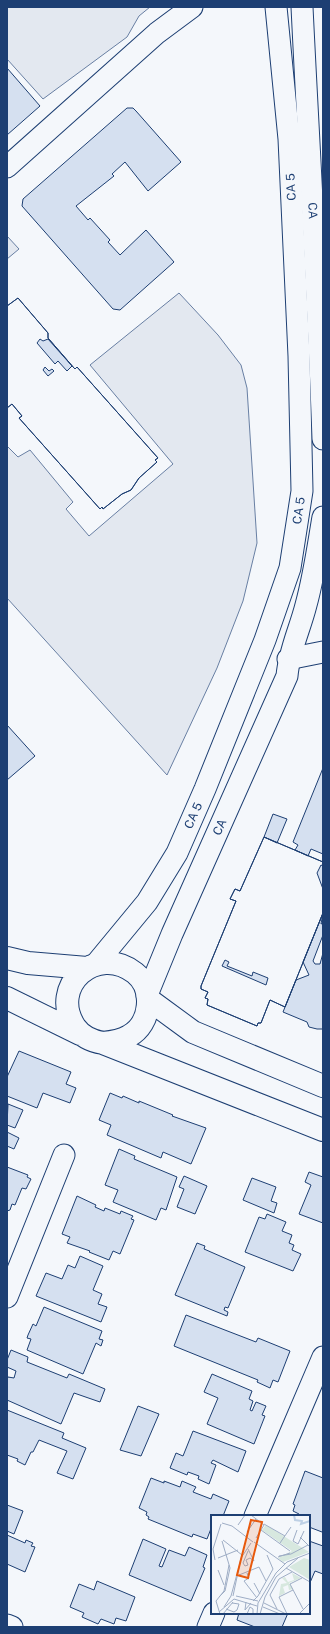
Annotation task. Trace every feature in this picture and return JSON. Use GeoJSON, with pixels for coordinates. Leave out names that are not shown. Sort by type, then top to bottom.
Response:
{"type":"FeatureCollection","features":[{"type":"Feature","properties":{"kind":"main road"},"geometry":{"type":"LineString","coordinates":[[7,958],[28,963],[91,967]]}},
{"type":"Feature","properties":{"kind":"main road"},"geometry":{"type":"LineString","coordinates":[[80,1034],[73,1023],[68,1010],[67,997],[71,984],[79,974],[91,967],[103,962],[116,963],[128,968],[138,975],[145,986],[148,997],[147,1013],[141,1026],[131,1036],[117,1042],[103,1043]]}},
{"type":"Feature","properties":{"kind":"main road"},"geometry":{"type":"LineString","coordinates":[[148,997],[193,1032],[323,1086]]}},
{"type":"Feature","properties":{"kind":"main road"},"geometry":{"type":"LineString","coordinates":[[7,998],[80,1034],[89,1040],[103,1043],[323,1130]]}},
{"type":"Feature","properties":{"kind":"street"},"geometry":{"type":"LineString","coordinates":[[7,167],[157,33],[192,7]]}},
{"type":"Feature","properties":{"kind":"street","name":"CA 5"},"geometry":{"type":"LineString","coordinates":[[91,967],[147,902],[177,853],[205,789],[265,640],[290,568],[302,491],[299,356],[289,139],[276,7]]}},
{"type":"Feature","properties":{"kind":"street","name":"CA"},"geometry":{"type":"LineString","coordinates":[[302,7],[318,232],[323,439]]}},
{"type":"Feature","properties":{"kind":"street"},"geometry":{"type":"LineString","coordinates":[[299,356],[320,357]]}},
{"type":"Feature","properties":{"kind":"street","name":"CA"},"geometry":{"type":"LineString","coordinates":[[148,997],[172,934],[287,676],[288,659],[300,628],[309,595],[323,517]]}},
{"type":"Feature","properties":{"kind":"street"},"geometry":{"type":"LineString","coordinates":[[309,595],[323,611]]}},
{"type":"Feature","properties":{"kind":"street"},"geometry":{"type":"LineString","coordinates":[[288,659],[323,652]]}},
{"type":"Feature","properties":{"kind":"street"},"geometry":{"type":"LineString","coordinates":[[7,1297],[64,1155]]}},
{"type":"Feature","properties":{"kind":"street"},"geometry":{"type":"LineString","coordinates":[[255,1515],[323,1358]]}},
{"type":"Feature","properties":{"kind":"street"},"geometry":{"type":"LineString","coordinates":[[208,1627],[214,1614]]}},
{"type":"Feature","properties":{"kind":"street"},"geometry":{"type":"LineString","coordinates":[[7,1625],[12,1627]]}},
{"type":"Feature","properties":{"kind":"shaded area"},"geometry":{"type":"Polygon","coordinates":[[[7,7],[150,7],[139,16],[127,37],[43,99],[7,59],[7,7]]]}},
{"type":"Feature","properties":{"kind":"shaded area"},"geometry":{"type":"Polygon","coordinates":[[[7,236],[19,249],[7,259],[7,236]]]}},
{"type":"Feature","properties":{"kind":"shaded area"},"geometry":{"type":"Polygon","coordinates":[[[179,293],[218,335],[241,365],[247,388],[257,543],[243,601],[217,668],[167,775],[7,598],[7,446],[18,457],[30,450],[73,502],[66,509],[89,536],[173,464],[90,365],[179,293]]]}},
{"type":"Feature","properties":{"kind":"building"},"geometry":{"type":"Polygon","coordinates":[[[7,68],[40,106],[7,135],[7,68]]]}},
{"type":"Feature","properties":{"kind":"building"},"geometry":{"type":"Polygon","coordinates":[[[127,108],[133,108],[136,111],[181,162],[148,191],[125,162],[112,174],[114,176],[76,206],[88,220],[90,218],[110,240],[108,242],[120,255],[146,230],[174,262],[120,310],[113,309],[22,206],[23,199],[127,108]]]}},
{"type":"Feature","properties":{"kind":"building"},"geometry":{"type":"Polygon","coordinates":[[[18,298],[48,333],[48,338],[74,368],[75,369],[77,367],[158,458],[155,460],[157,462],[139,478],[131,490],[122,494],[103,509],[102,507],[100,509],[19,418],[22,416],[12,404],[7,408],[7,306],[18,298]],[[40,339],[37,343],[55,364],[58,361],[67,371],[72,366],[48,339],[43,341],[40,339]],[[45,367],[43,370],[48,376],[54,371],[52,369],[49,371],[45,367]]]}},
{"type":"Feature","properties":{"kind":"building"},"geometry":{"type":"Polygon","coordinates":[[[18,298],[48,333],[48,338],[74,368],[75,369],[77,367],[158,458],[155,460],[157,462],[139,478],[131,490],[122,494],[103,509],[102,507],[100,509],[19,418],[22,416],[12,404],[7,408],[7,306],[18,298]]]}},
{"type":"Feature","properties":{"kind":"building"},"geometry":{"type":"Polygon","coordinates":[[[7,725],[35,756],[7,780],[7,725]]]}},
{"type":"Feature","properties":{"kind":"building"},"geometry":{"type":"Polygon","coordinates":[[[323,768],[323,854],[311,849],[308,856],[295,850],[298,845],[293,842],[323,768]]]}},
{"type":"Feature","properties":{"kind":"building"},"geometry":{"type":"Polygon","coordinates":[[[273,814],[287,819],[277,843],[264,837],[273,814]]]}},
{"type":"Feature","properties":{"kind":"building"},"geometry":{"type":"Polygon","coordinates":[[[264,837],[323,862],[323,866],[321,865],[317,873],[323,889],[323,913],[285,1007],[270,1000],[261,1023],[258,1023],[257,1026],[207,1005],[208,999],[205,998],[208,992],[201,989],[236,901],[230,899],[235,889],[240,891],[264,837]],[[225,960],[222,966],[266,985],[268,978],[253,972],[252,976],[227,966],[229,962],[225,960]]]}},
{"type":"Feature","properties":{"kind":"building"},"geometry":{"type":"Polygon","coordinates":[[[264,837],[323,862],[323,913],[285,1007],[270,1000],[261,1023],[258,1023],[257,1026],[207,1005],[208,999],[205,998],[208,992],[201,989],[201,986],[236,901],[230,899],[235,889],[240,891],[264,837]]]}},
{"type":"Feature","properties":{"kind":"building"},"geometry":{"type":"Polygon","coordinates":[[[323,913],[321,924],[323,923],[323,935],[313,961],[315,964],[320,964],[323,953],[323,1029],[317,1029],[309,1027],[307,1022],[283,1012],[296,980],[309,975],[303,962],[323,913]]]}},
{"type":"Feature","properties":{"kind":"building"},"geometry":{"type":"Polygon","coordinates":[[[19,1051],[71,1072],[66,1084],[76,1088],[70,1103],[43,1093],[37,1108],[7,1096],[7,1077],[19,1051]]]}},
{"type":"Feature","properties":{"kind":"building"},"geometry":{"type":"Polygon","coordinates":[[[110,1093],[122,1098],[123,1096],[139,1103],[139,1101],[173,1115],[172,1116],[206,1128],[191,1164],[163,1152],[161,1158],[107,1135],[111,1125],[99,1120],[110,1093]]]}},
{"type":"Feature","properties":{"kind":"building"},"geometry":{"type":"Polygon","coordinates":[[[8,1104],[23,1110],[15,1128],[7,1125],[8,1104]]]}},
{"type":"Feature","properties":{"kind":"building"},"geometry":{"type":"Polygon","coordinates":[[[7,1132],[19,1138],[14,1149],[7,1146],[7,1132]]]}},
{"type":"Feature","properties":{"kind":"building"},"geometry":{"type":"Polygon","coordinates":[[[119,1149],[135,1156],[134,1159],[177,1177],[166,1210],[161,1208],[156,1220],[113,1202],[118,1190],[105,1185],[119,1149]]]}},
{"type":"Feature","properties":{"kind":"building"},"geometry":{"type":"Polygon","coordinates":[[[7,1167],[28,1175],[27,1177],[31,1179],[26,1189],[22,1188],[15,1205],[12,1204],[10,1210],[7,1211],[7,1167]]]}},
{"type":"Feature","properties":{"kind":"building"},"geometry":{"type":"Polygon","coordinates":[[[309,1172],[323,1177],[323,1223],[299,1214],[311,1185],[305,1182],[309,1172]]]}},
{"type":"Feature","properties":{"kind":"building"},"geometry":{"type":"Polygon","coordinates":[[[184,1176],[207,1186],[195,1214],[177,1207],[184,1189],[179,1187],[184,1176]]]}},
{"type":"Feature","properties":{"kind":"building"},"geometry":{"type":"Polygon","coordinates":[[[252,1178],[276,1187],[271,1201],[277,1203],[274,1213],[243,1200],[252,1178]]]}},
{"type":"Feature","properties":{"kind":"building"},"geometry":{"type":"Polygon","coordinates":[[[77,1196],[96,1205],[95,1207],[104,1211],[105,1208],[120,1214],[121,1211],[133,1216],[131,1219],[134,1220],[120,1254],[113,1251],[109,1260],[89,1252],[90,1251],[67,1243],[70,1237],[62,1234],[77,1196]]]}},
{"type":"Feature","properties":{"kind":"building"},"geometry":{"type":"Polygon","coordinates":[[[267,1214],[286,1222],[282,1231],[292,1235],[289,1243],[294,1245],[292,1250],[301,1254],[293,1271],[245,1252],[259,1217],[265,1219],[267,1214]]]}},
{"type":"Feature","properties":{"kind":"building"},"geometry":{"type":"Polygon","coordinates":[[[197,1243],[205,1246],[204,1249],[245,1267],[228,1308],[225,1307],[224,1310],[228,1312],[227,1316],[175,1295],[197,1243]]]}},
{"type":"Feature","properties":{"kind":"building"},"geometry":{"type":"Polygon","coordinates":[[[80,1256],[103,1266],[93,1290],[102,1294],[98,1304],[107,1307],[101,1322],[36,1296],[46,1273],[62,1279],[68,1265],[75,1268],[80,1256]]]}},
{"type":"Feature","properties":{"kind":"building"},"geometry":{"type":"Polygon","coordinates":[[[44,1307],[102,1331],[99,1339],[103,1340],[101,1346],[96,1343],[83,1374],[27,1350],[31,1339],[27,1338],[28,1335],[33,1324],[36,1326],[44,1307]]]}},
{"type":"Feature","properties":{"kind":"building"},"geometry":{"type":"Polygon","coordinates":[[[186,1315],[256,1342],[258,1338],[290,1351],[278,1382],[273,1380],[270,1388],[257,1382],[258,1380],[174,1346],[186,1315]]]}},
{"type":"Feature","properties":{"kind":"building"},"geometry":{"type":"Polygon","coordinates":[[[11,1350],[28,1357],[27,1362],[67,1378],[69,1374],[105,1389],[100,1402],[74,1393],[61,1424],[7,1400],[7,1379],[8,1377],[14,1378],[16,1371],[7,1367],[7,1360],[11,1350]]]}},
{"type":"Feature","properties":{"kind":"building"},"geometry":{"type":"Polygon","coordinates":[[[212,1374],[252,1391],[249,1399],[253,1401],[250,1410],[252,1411],[256,1402],[266,1406],[262,1415],[265,1416],[254,1444],[207,1424],[218,1398],[204,1392],[212,1374]]]}},
{"type":"Feature","properties":{"kind":"building"},"geometry":{"type":"Polygon","coordinates":[[[138,1406],[159,1414],[141,1456],[120,1450],[138,1406]]]}},
{"type":"Feature","properties":{"kind":"building"},"geometry":{"type":"Polygon","coordinates":[[[7,1410],[64,1433],[62,1438],[86,1448],[73,1479],[57,1473],[67,1451],[39,1440],[25,1465],[17,1461],[18,1459],[7,1455],[7,1410]]]}},
{"type":"Feature","properties":{"kind":"building"},"geometry":{"type":"Polygon","coordinates":[[[193,1431],[246,1451],[238,1472],[213,1460],[211,1463],[216,1465],[209,1484],[198,1479],[199,1476],[188,1472],[187,1475],[170,1468],[176,1453],[183,1456],[193,1431]]]}},
{"type":"Feature","properties":{"kind":"building"},"geometry":{"type":"Polygon","coordinates":[[[305,1471],[323,1478],[323,1531],[322,1532],[310,1527],[310,1515],[299,1515],[293,1511],[295,1505],[293,1504],[305,1471]]]}},
{"type":"Feature","properties":{"kind":"building"},"geometry":{"type":"Polygon","coordinates":[[[151,1478],[180,1487],[182,1481],[196,1487],[193,1492],[211,1499],[213,1494],[229,1501],[223,1515],[211,1515],[211,1529],[207,1539],[193,1534],[192,1537],[148,1519],[149,1517],[146,1515],[147,1512],[139,1508],[151,1478]]]}},
{"type":"Feature","properties":{"kind":"building"},"geometry":{"type":"Polygon","coordinates":[[[7,1505],[23,1511],[14,1534],[7,1531],[7,1505]]]}},
{"type":"Feature","properties":{"kind":"building"},"geometry":{"type":"Polygon","coordinates":[[[7,1535],[25,1543],[26,1540],[33,1543],[31,1546],[35,1547],[25,1572],[7,1564],[7,1535]]]}},
{"type":"Feature","properties":{"kind":"building"},"geometry":{"type":"Polygon","coordinates":[[[143,1539],[166,1549],[159,1566],[162,1567],[169,1550],[185,1556],[189,1547],[207,1555],[203,1567],[205,1568],[191,1601],[129,1575],[143,1539]]]}},
{"type":"Feature","properties":{"kind":"building"},"geometry":{"type":"Polygon","coordinates":[[[310,1541],[323,1546],[323,1574],[315,1571],[310,1583],[310,1541]]]}},
{"type":"Feature","properties":{"kind":"building"},"geometry":{"type":"Polygon","coordinates":[[[97,1581],[135,1597],[126,1621],[116,1618],[114,1624],[101,1619],[98,1624],[82,1617],[84,1613],[70,1607],[79,1584],[94,1590],[97,1581]]]}},
{"type":"Feature","properties":{"kind":"building"},"geometry":{"type":"Polygon","coordinates":[[[239,1614],[288,1614],[282,1627],[255,1627],[237,1620],[239,1614]]]}}]}
